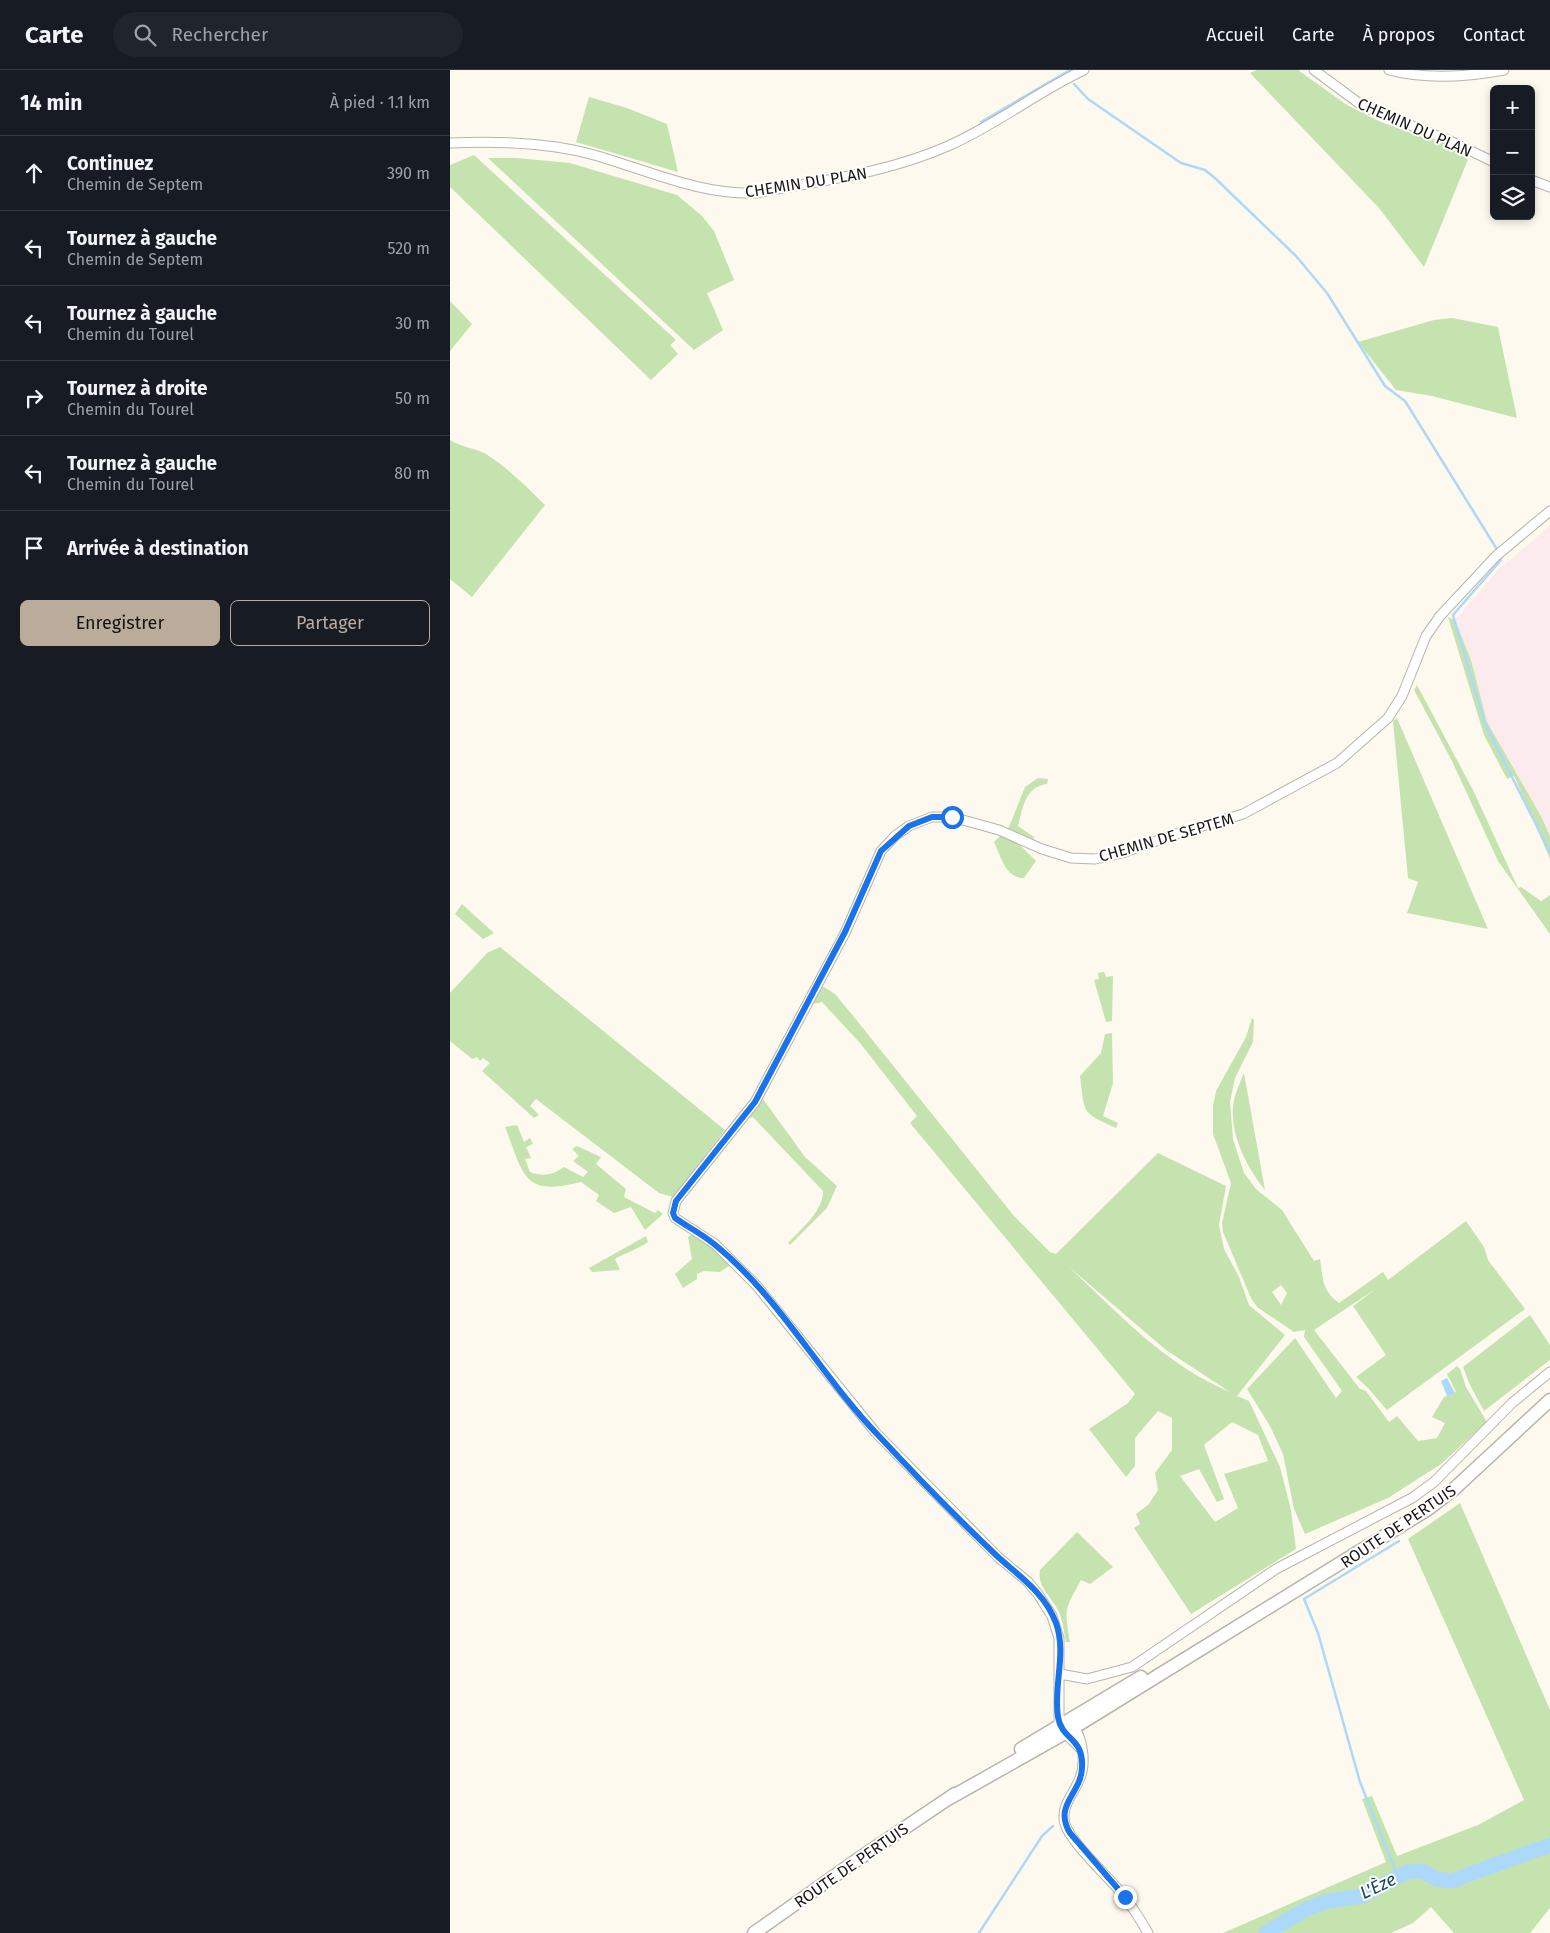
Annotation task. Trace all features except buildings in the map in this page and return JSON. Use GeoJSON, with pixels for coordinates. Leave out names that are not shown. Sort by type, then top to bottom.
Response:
{"type":"FeatureCollection","features":[{"type":"Feature","properties":{"kind":"main road","name":"ROUTE DE PERTUIS"},"geometry":{"type":"LineString","coordinates":[[754,1933],[857,1860],[948,1799],[1428,1509],[1454,1489],[1550,1400]]}},
{"type":"Feature","properties":{"kind":"street","name":"CHEMIN DU PLAN"},"geometry":{"type":"LineString","coordinates":[[450,143],[481,141],[549,146],[592,154],[704,189],[756,193],[870,172],[946,147],[997,122],[1084,70]]}},
{"type":"Feature","properties":{"kind":"street","name":"CHEMIN DU PLAN"},"geometry":{"type":"LineString","coordinates":[[1314,70],[1364,107],[1448,140],[1490,160]]}},
{"type":"Feature","properties":{"kind":"street"},"geometry":{"type":"LineString","coordinates":[[1389,70],[1440,76],[1473,75],[1504,70]]}},
{"type":"Feature","properties":{"kind":"street"},"geometry":{"type":"LineString","coordinates":[[1535,181],[1550,187]]}},
{"type":"Feature","properties":{"kind":"street","name":"CHEMIN DE SEPTEM"},"geometry":{"type":"LineString","coordinates":[[1066,1728],[1057,1706],[1060,1649],[1056,1624],[1038,1594],[998,1557],[876,1433],[757,1286],[715,1244],[675,1218],[673,1213],[676,1201],[755,1102],[845,932],[881,851],[895,836],[909,826],[932,817],[952,817],[999,830],[1042,849],[1071,858],[1095,859],[1122,853],[1179,833],[1243,814],[1337,762],[1388,718],[1402,696],[1426,636],[1440,616],[1496,556],[1550,511]]}},
{"type":"Feature","properties":{"kind":"street"},"geometry":{"type":"LineString","coordinates":[[1060,1674],[1087,1678],[1132,1667],[1276,1569],[1412,1498],[1434,1482],[1512,1403],[1550,1372]]}},
{"type":"Feature","properties":{"kind":"street"},"geometry":{"type":"LineString","coordinates":[[1066,1728],[1082,1750],[1082,1772],[1064,1812],[1066,1827],[1125,1897],[1148,1933]]}},
{"type":"Feature","properties":{"kind":"shaded area"},"geometry":{"type":"Polygon","coordinates":[[[1550,526],[1550,836],[1542,818],[1487,722],[1471,660],[1455,620],[1500,568],[1550,526]]]}},
{"type":"Feature","properties":{"kind":"green space"},"geometry":{"type":"Polygon","coordinates":[[[1257,70],[1298,70],[1347,105],[1381,122],[1450,147],[1469,157],[1424,267],[1379,208],[1250,73],[1257,70]]]}},
{"type":"Feature","properties":{"kind":"green space"},"geometry":{"type":"Polygon","coordinates":[[[589,97],[627,108],[667,124],[678,172],[576,142],[589,97]]]}},
{"type":"Feature","properties":{"kind":"green space"},"geometry":{"type":"Polygon","coordinates":[[[474,155],[676,340],[670,345],[678,354],[651,380],[450,187],[450,165],[474,155]]]}},
{"type":"Feature","properties":{"kind":"green space"},"geometry":{"type":"Polygon","coordinates":[[[488,158],[517,158],[570,163],[677,195],[702,216],[714,231],[734,280],[707,293],[723,330],[694,350],[488,158]]]}},
{"type":"Feature","properties":{"kind":"green space"},"geometry":{"type":"Polygon","coordinates":[[[450,301],[472,324],[450,351],[450,301]]]}},
{"type":"Feature","properties":{"kind":"green space"},"geometry":{"type":"Polygon","coordinates":[[[1452,318],[1498,327],[1517,418],[1432,396],[1396,390],[1358,342],[1434,320],[1452,318]]]}},
{"type":"Feature","properties":{"kind":"green space"},"geometry":{"type":"Polygon","coordinates":[[[450,440],[482,452],[494,459],[545,505],[472,597],[450,579],[450,440]]]}},
{"type":"Feature","properties":{"kind":"green space"},"geometry":{"type":"Polygon","coordinates":[[[1448,617],[1455,620],[1471,660],[1487,722],[1542,818],[1550,836],[1550,859],[1514,776],[1507,779],[1484,735],[1448,617]]]}},
{"type":"Feature","properties":{"kind":"green space"},"geometry":{"type":"Polygon","coordinates":[[[1417,685],[1474,792],[1518,888],[1521,887],[1541,901],[1550,895],[1550,934],[1498,861],[1452,761],[1414,690],[1417,685]]]}},
{"type":"Feature","properties":{"kind":"green space"},"geometry":{"type":"Polygon","coordinates":[[[1397,718],[1488,929],[1407,913],[1418,882],[1408,878],[1393,721],[1397,718]]]}},
{"type":"Feature","properties":{"kind":"green space"},"geometry":{"type":"Polygon","coordinates":[[[1038,778],[1048,779],[1047,784],[1034,789],[1029,794],[1018,826],[1034,837],[1033,841],[1022,838],[1021,846],[1036,861],[1024,878],[1018,877],[1012,874],[1004,865],[994,842],[1009,827],[1025,787],[1038,778]]]}},
{"type":"Feature","properties":{"kind":"green space"},"geometry":{"type":"Polygon","coordinates":[[[462,904],[494,933],[483,939],[455,914],[462,904]]]}},
{"type":"Feature","properties":{"kind":"green space"},"geometry":{"type":"Polygon","coordinates":[[[500,947],[725,1130],[673,1197],[659,1193],[536,1099],[530,1106],[539,1115],[534,1118],[482,1071],[490,1063],[483,1058],[480,1061],[477,1057],[472,1059],[450,1041],[450,993],[487,953],[500,947]]]}},
{"type":"Feature","properties":{"kind":"green space"},"geometry":{"type":"Polygon","coordinates":[[[1104,972],[1106,977],[1113,976],[1112,1021],[1106,1022],[1094,980],[1099,979],[1098,973],[1104,972]]]}},
{"type":"Feature","properties":{"kind":"green space"},"geometry":{"type":"Polygon","coordinates":[[[821,985],[835,994],[1014,1216],[1050,1252],[1056,1254],[1158,1153],[1226,1186],[1219,1225],[1224,1249],[1239,1277],[1249,1305],[1285,1335],[1237,1396],[1249,1401],[1280,1467],[1291,1510],[1296,1549],[1191,1614],[1134,1528],[1140,1524],[1136,1514],[1149,1504],[1158,1490],[1155,1473],[1172,1450],[1172,1418],[1158,1411],[1135,1438],[1135,1466],[1126,1477],[1089,1429],[1128,1403],[1135,1394],[910,1123],[917,1116],[860,1043],[822,1002],[813,1004],[809,1010],[763,1099],[805,1157],[837,1186],[827,1208],[790,1245],[788,1243],[816,1212],[820,1205],[823,1191],[753,1117],[749,1118],[730,1140],[821,985]],[[1068,1266],[1163,1353],[1206,1381],[1230,1392],[1166,1350],[1068,1266]],[[1232,1422],[1204,1445],[1224,1499],[1217,1502],[1199,1469],[1180,1476],[1215,1522],[1238,1508],[1224,1474],[1268,1461],[1258,1435],[1232,1422]]]}},
{"type":"Feature","properties":{"kind":"green space"},"geometry":{"type":"Polygon","coordinates":[[[1252,1018],[1254,1020],[1253,1042],[1235,1078],[1230,1102],[1233,1139],[1244,1173],[1256,1189],[1282,1210],[1314,1261],[1320,1259],[1324,1284],[1333,1298],[1339,1303],[1383,1272],[1388,1280],[1466,1221],[1484,1247],[1488,1260],[1525,1309],[1387,1410],[1356,1377],[1386,1355],[1353,1306],[1377,1288],[1314,1330],[1360,1389],[1366,1391],[1389,1422],[1397,1416],[1418,1441],[1437,1438],[1445,1423],[1432,1417],[1444,1397],[1456,1392],[1447,1374],[1457,1366],[1460,1369],[1466,1387],[1487,1422],[1441,1464],[1388,1498],[1305,1534],[1294,1509],[1283,1454],[1270,1426],[1247,1389],[1295,1338],[1336,1398],[1342,1391],[1304,1337],[1305,1330],[1294,1332],[1257,1307],[1251,1298],[1223,1232],[1222,1223],[1231,1183],[1213,1134],[1213,1106],[1216,1091],[1246,1037],[1252,1018]],[[1281,1285],[1272,1292],[1281,1305],[1287,1293],[1281,1285]]]}},
{"type":"Feature","properties":{"kind":"green space"},"geometry":{"type":"Polygon","coordinates":[[[1112,1033],[1113,1083],[1103,1116],[1118,1123],[1116,1128],[1091,1115],[1087,1110],[1084,1105],[1080,1076],[1101,1053],[1105,1034],[1112,1033]]]}},
{"type":"Feature","properties":{"kind":"green space"},"geometry":{"type":"Polygon","coordinates":[[[1244,1073],[1265,1190],[1252,1172],[1241,1151],[1233,1118],[1233,1107],[1237,1089],[1244,1073]]]}},
{"type":"Feature","properties":{"kind":"green space"},"geometry":{"type":"Polygon","coordinates":[[[517,1125],[524,1142],[530,1138],[533,1144],[526,1147],[531,1158],[525,1159],[530,1172],[548,1174],[564,1167],[583,1177],[588,1172],[573,1161],[579,1156],[572,1149],[577,1146],[601,1157],[596,1164],[626,1189],[624,1197],[655,1213],[658,1210],[663,1214],[645,1230],[631,1207],[614,1213],[596,1201],[599,1195],[581,1182],[562,1186],[536,1184],[528,1178],[522,1169],[505,1127],[517,1125]]]}},
{"type":"Feature","properties":{"kind":"green space"},"geometry":{"type":"Polygon","coordinates":[[[693,1233],[732,1264],[720,1272],[704,1271],[697,1274],[697,1279],[683,1288],[675,1274],[692,1259],[688,1237],[693,1233]]]}},
{"type":"Feature","properties":{"kind":"green space"},"geometry":{"type":"Polygon","coordinates":[[[646,1236],[648,1242],[615,1259],[620,1270],[592,1272],[589,1268],[646,1236]]]}},
{"type":"Feature","properties":{"kind":"green space"},"geometry":{"type":"Polygon","coordinates":[[[1530,1315],[1550,1345],[1550,1360],[1484,1411],[1463,1367],[1530,1315]]]}},
{"type":"Feature","properties":{"kind":"green space"},"geometry":{"type":"Polygon","coordinates":[[[1460,1503],[1550,1710],[1550,1908],[1530,1933],[1454,1933],[1431,1907],[1413,1923],[1391,1933],[1223,1933],[1386,1862],[1362,1799],[1372,1796],[1397,1856],[1478,1825],[1524,1800],[1408,1539],[1460,1503]]]}},
{"type":"Feature","properties":{"kind":"green space"},"geometry":{"type":"Polygon","coordinates":[[[1077,1532],[1113,1567],[1090,1584],[1081,1580],[1067,1609],[1070,1642],[1066,1642],[1060,1616],[1043,1587],[1040,1570],[1077,1532]]]}},
{"type":"Feature","properties":{"kind":"water"},"geometry":{"type":"Polygon","coordinates":[[[1447,1378],[1455,1393],[1447,1396],[1441,1381],[1447,1378]]]}},
{"type":"Feature","properties":{"kind":"waterway"},"geometry":{"type":"LineString","coordinates":[[981,122],[1070,70]]}},
{"type":"Feature","properties":{"kind":"waterway"},"geometry":{"type":"LineString","coordinates":[[1074,84],[1088,99],[1181,163],[1205,170],[1296,256],[1327,293],[1385,386],[1405,401],[1498,551]]}},
{"type":"Feature","properties":{"kind":"waterway"},"geometry":{"type":"LineString","coordinates":[[1500,556],[1501,560],[1453,615],[1485,724],[1550,852]]}},
{"type":"Feature","properties":{"kind":"waterway"},"geometry":{"type":"LineString","coordinates":[[1398,1877],[1360,1782],[1318,1633],[1304,1599],[1399,1541]]}},
{"type":"Feature","properties":{"kind":"waterway"},"geometry":{"type":"LineString","coordinates":[[979,1933],[1042,1836],[1053,1826]]}},
{"type":"Feature","properties":{"kind":"waterway","name":"L'Èze"},"geometry":{"type":"LineString","coordinates":[[1266,1933],[1308,1908],[1329,1901],[1362,1896],[1407,1872],[1421,1871],[1437,1879],[1451,1881],[1550,1845]]}},
{"type":"Feature","properties":{"kind":"route"},"geometry":{"type":"LineString","coordinates":[[952,817],[932,817],[909,826],[895,836],[881,851],[845,932],[755,1102],[730,1130],[676,1201],[673,1213],[675,1218],[715,1244],[757,1286],[876,1433],[998,1557],[1028,1582],[1046,1606],[1056,1624],[1059,1638],[1058,1717],[1065,1732],[1082,1750],[1082,1772],[1080,1780],[1068,1800],[1064,1812],[1064,1822],[1070,1833],[1125,1897]]}}]}
